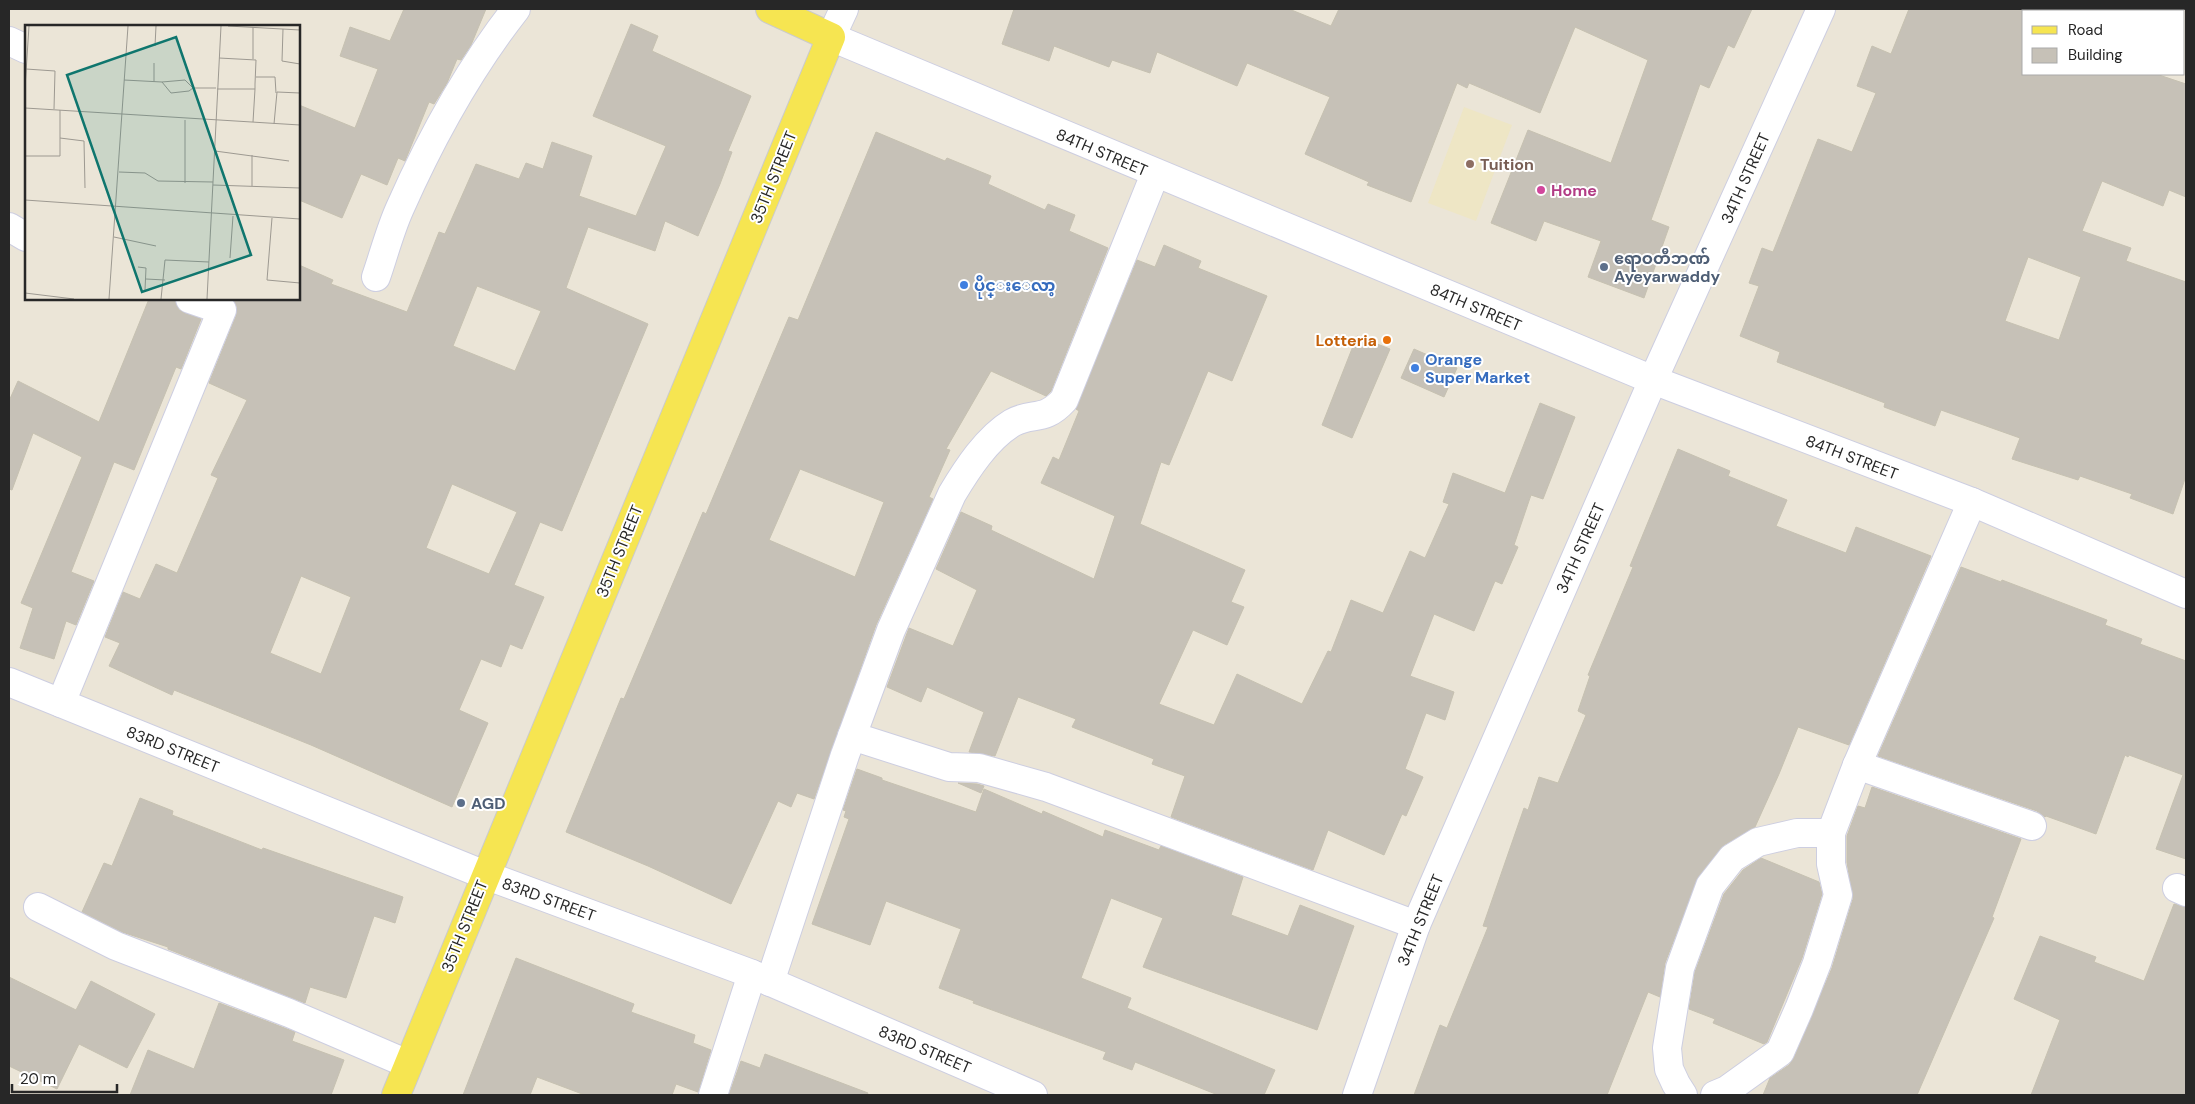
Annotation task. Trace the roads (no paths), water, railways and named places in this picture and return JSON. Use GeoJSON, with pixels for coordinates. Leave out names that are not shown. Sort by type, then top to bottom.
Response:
{"type":"FeatureCollection","features":[{"type":"Feature","properties":{"kind":"main road","name":"84TH STREET"},"geometry":{"type":"LineString","coordinates":[[770,9],[831,37]]}},
{"type":"Feature","properties":{"kind":"main road","name":"35TH STREET"},"geometry":{"type":"LineString","coordinates":[[396,1095],[831,37]]}},
{"type":"Feature","properties":{"kind":"street"},"geometry":{"type":"LineString","coordinates":[[376,277],[400,209],[448,111],[500,30],[516,9]]}},
{"type":"Feature","properties":{"kind":"street","name":"35TH STREET"},"geometry":{"type":"LineString","coordinates":[[831,37],[844,9]]}},
{"type":"Feature","properties":{"kind":"street","name":"34TH STREET"},"geometry":{"type":"LineString","coordinates":[[1357,1095],[1416,925],[1653,380],[1821,9]]}},
{"type":"Feature","properties":{"kind":"street","name":"84TH STREET"},"geometry":{"type":"LineString","coordinates":[[831,37],[1653,380],[1972,502],[2186,594]]}},
{"type":"Feature","properties":{"kind":"street"},"geometry":{"type":"LineString","coordinates":[[9,41],[25,48]]}},
{"type":"Feature","properties":{"kind":"street"},"geometry":{"type":"LineString","coordinates":[[713,1095],[761,978],[892,630],[952,494],[964,475],[992,441],[1012,423],[1049,413],[1056,409],[1064,400],[1156,174]]}},
{"type":"Feature","properties":{"kind":"street"},"geometry":{"type":"LineString","coordinates":[[9,227],[25,236]]}},
{"type":"Feature","properties":{"kind":"street"},"geometry":{"type":"LineString","coordinates":[[61,703],[222,310],[193,300]]}},
{"type":"Feature","properties":{"kind":"street"},"geometry":{"type":"LineString","coordinates":[[1715,1095],[1727,1090],[1780,1052],[1799,1009],[1817,963],[1838,895],[1831,864],[1831,833],[1857,765],[1972,502]]}},
{"type":"Feature","properties":{"kind":"street","name":"83RD STREET"},"geometry":{"type":"LineString","coordinates":[[9,682],[485,875],[761,978],[1033,1095]]}},
{"type":"Feature","properties":{"kind":"street"},"geometry":{"type":"LineString","coordinates":[[852,736],[949,767],[979,768],[1046,787],[1416,925]]}},
{"type":"Feature","properties":{"kind":"street"},"geometry":{"type":"LineString","coordinates":[[1857,765],[2032,826]]}},
{"type":"Feature","properties":{"kind":"street"},"geometry":{"type":"LineString","coordinates":[[1684,1095],[1669,1069],[1667,1048],[1680,968],[1710,886],[1732,858],[1758,842],[1797,833],[1831,833]]}},
{"type":"Feature","properties":{"kind":"street"},"geometry":{"type":"LineString","coordinates":[[38,907],[116,946],[289,1014],[408,1064]]}},
{"type":"Feature","properties":{"kind":"place","name":"Tuition"},"geometry":{"type":"Point","coordinates":[1470,164]}},
{"type":"Feature","properties":{"kind":"place","name":"Home"},"geometry":{"type":"Point","coordinates":[1541,190]}},
{"type":"Feature","properties":{"kind":"place","name":"ဧရာဝတီဘဏ် Ayeyarwaddy"},"geometry":{"type":"Point","coordinates":[1604,267]}},
{"type":"Feature","properties":{"kind":"place","name":"ပိုင္းေလာ့"},"geometry":{"type":"Point","coordinates":[964,285]}},
{"type":"Feature","properties":{"kind":"place","name":"Lotteria"},"geometry":{"type":"Point","coordinates":[1387,340]}},
{"type":"Feature","properties":{"kind":"place","name":"Orange Super Market"},"geometry":{"type":"Point","coordinates":[1415,368]}},
{"type":"Feature","properties":{"kind":"place","name":"AGD"},"geometry":{"type":"Point","coordinates":[461,803]}}]}
